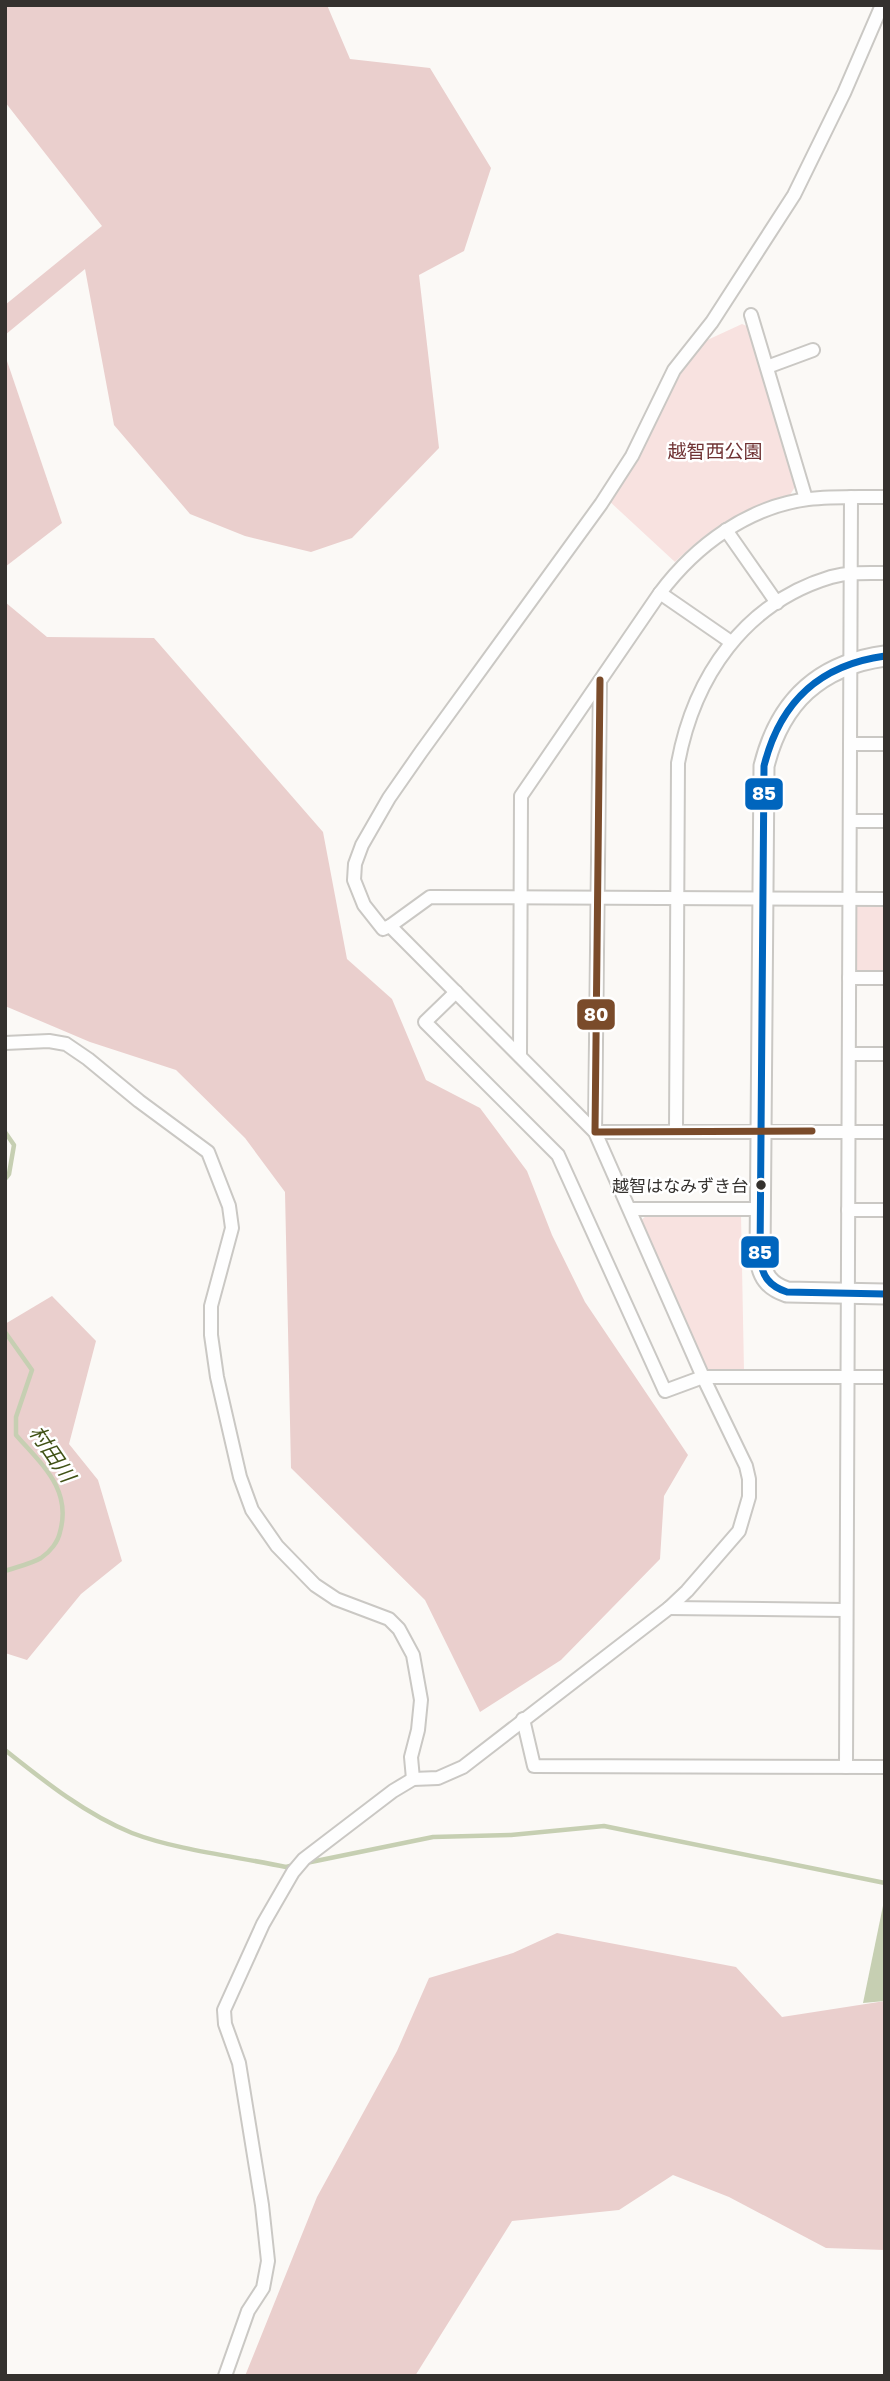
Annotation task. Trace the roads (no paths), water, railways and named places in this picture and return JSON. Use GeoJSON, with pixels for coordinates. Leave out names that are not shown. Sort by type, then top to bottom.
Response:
{"type":"FeatureCollection","features":[{"type":"Feature","properties":{"kind":"street"},"geometry":{"type":"LineString","coordinates":[[882,5],[844,93],[793,195],[712,322],[674,370],[632,456],[601,504],[389,798],[362,845],[355,864],[354,880],[364,905],[383,929],[429,897],[885,899]]}},
{"type":"Feature","properties":{"kind":"street"},"geometry":{"type":"LineString","coordinates":[[751,315],[806,499]]}},
{"type":"Feature","properties":{"kind":"street"},"geometry":{"type":"LineString","coordinates":[[767,367],[813,350]]}},
{"type":"Feature","properties":{"kind":"street"},"geometry":{"type":"LineString","coordinates":[[846,1767],[851,497]]}},
{"type":"Feature","properties":{"kind":"street"},"geometry":{"type":"LineString","coordinates":[[520,1056],[522,796],[660,593],[684,564],[726,530],[779,505],[806,499],[885,497]]}},
{"type":"Feature","properties":{"kind":"street"},"geometry":{"type":"LineString","coordinates":[[726,530],[777,603]]}},
{"type":"Feature","properties":{"kind":"street"},"geometry":{"type":"LineString","coordinates":[[676,1131],[678,763],[682,737],[693,705],[703,682],[731,642],[777,603],[830,578],[850,573],[885,573]]}},
{"type":"Feature","properties":{"kind":"street"},"geometry":{"type":"LineString","coordinates":[[660,593],[731,642]]}},
{"type":"Feature","properties":{"kind":"street"},"geometry":{"type":"LineString","coordinates":[[885,656],[850,663],[824,676],[802,692],[784,714],[769,745],[764,766],[760,1209],[762,1271],[776,1289],[787,1292],[885,1294]]}},
{"type":"Feature","properties":{"kind":"street"},"geometry":{"type":"LineString","coordinates":[[595,1132],[600,680]]}},
{"type":"Feature","properties":{"kind":"street"},"geometry":{"type":"LineString","coordinates":[[850,744],[885,744]]}},
{"type":"Feature","properties":{"kind":"street"},"geometry":{"type":"LineString","coordinates":[[850,821],[885,821]]}},
{"type":"Feature","properties":{"kind":"street"},"geometry":{"type":"LineString","coordinates":[[225,2376],[248,2311],[263,2288],[268,2261],[262,2205],[239,2063],[224,2011],[263,1924],[293,1872],[304,1859],[393,1791],[413,1779],[438,1778],[463,1767],[669,1608],[739,1531],[749,1497],[750,1479],[746,1466],[703,1377],[595,1132],[390,926]]}},
{"type":"Feature","properties":{"kind":"street"},"geometry":{"type":"LineString","coordinates":[[849,978],[885,978]]}},
{"type":"Feature","properties":{"kind":"street"},"geometry":{"type":"LineString","coordinates":[[456,992],[425,1022],[558,1154],[665,1391],[703,1377],[885,1377]]}},
{"type":"Feature","properties":{"kind":"street"},"geometry":{"type":"LineString","coordinates":[[5,1043],[49,1041],[66,1044],[208,1152],[229,1206],[232,1228],[211,1306],[211,1335],[217,1377],[240,1476],[252,1510],[277,1546],[315,1585],[336,1599],[390,1619],[399,1629],[413,1655],[421,1700],[418,1731],[411,1757],[413,1779]]}},
{"type":"Feature","properties":{"kind":"street"},"geometry":{"type":"LineString","coordinates":[[849,1054],[885,1054]]}},
{"type":"Feature","properties":{"kind":"street"},"geometry":{"type":"LineString","coordinates":[[595,1132],[885,1132]]}},
{"type":"Feature","properties":{"kind":"street"},"geometry":{"type":"LineString","coordinates":[[630,1209],[760,1209]]}},
{"type":"Feature","properties":{"kind":"street"},"geometry":{"type":"LineString","coordinates":[[848,1210],[885,1210]]}},
{"type":"Feature","properties":{"kind":"street"},"geometry":{"type":"LineString","coordinates":[[669,1608],[845,1610]]}},
{"type":"Feature","properties":{"kind":"street"},"geometry":{"type":"LineString","coordinates":[[523,1720],[534,1766],[885,1767]]}},
{"type":"Feature","properties":{"kind":"waterway","name":"村田川"},"geometry":{"type":"LineString","coordinates":[[5,1132],[14,1145],[9,1174],[5,1179]]}},
{"type":"Feature","properties":{"kind":"waterway","name":"村田川"},"geometry":{"type":"LineString","coordinates":[[5,1332],[32,1370],[16,1417],[16,1435],[52,1479],[62,1503],[63,1517],[57,1539],[47,1553],[33,1562],[5,1571]]}},
{"type":"Feature","properties":{"kind":"waterway"},"geometry":{"type":"LineString","coordinates":[[5,1750],[81,1807],[132,1833],[208,1853],[286,1867],[294,1865]]}},
{"type":"Feature","properties":{"kind":"waterway"},"geometry":{"type":"LineString","coordinates":[[306,1863],[433,1837],[511,1835],[604,1826],[885,1883]]}},
{"type":"Feature","properties":{"kind":"place","name":"越智はなみずき台"},"geometry":{"type":"Point","coordinates":[761,1185]}},
{"type":"Feature","properties":{"kind":"park label","name":"越智西公園"},"geometry":{"type":"Point","coordinates":[715,451]}}]}
